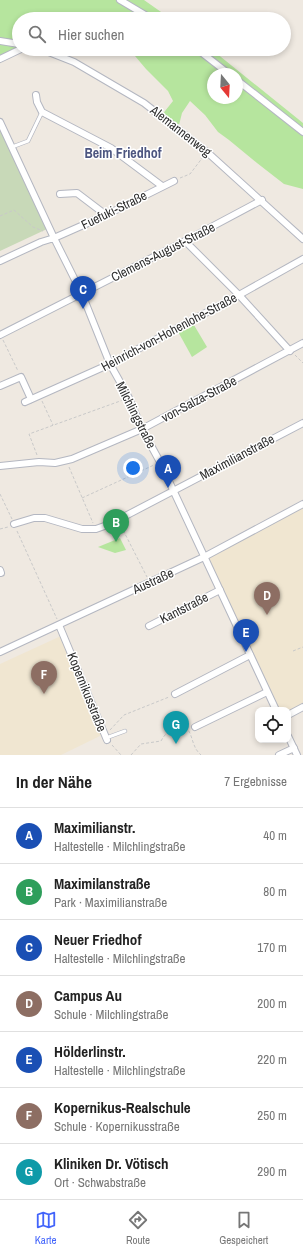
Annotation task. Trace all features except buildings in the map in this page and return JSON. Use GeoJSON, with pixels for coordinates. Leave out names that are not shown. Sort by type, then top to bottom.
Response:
{"type":"FeatureCollection","features":[{"type":"Feature","properties":{"kind":"street"},"geometry":{"type":"LineString","coordinates":[[120,0],[140,12]]}},
{"type":"Feature","properties":{"kind":"street"},"geometry":{"type":"LineString","coordinates":[[0,41],[12,43]]}},
{"type":"Feature","properties":{"kind":"street"},"geometry":{"type":"LineString","coordinates":[[0,59],[12,53]]}},
{"type":"Feature","properties":{"kind":"street","name":"Alemannenweg"},"geometry":{"type":"LineString","coordinates":[[59,56],[74,62],[144,102],[207,152],[262,200],[303,239]]}},
{"type":"Feature","properties":{"kind":"street"},"geometry":{"type":"LineString","coordinates":[[206,56],[221,68]]}},
{"type":"Feature","properties":{"kind":"street"},"geometry":{"type":"LineString","coordinates":[[243,85],[303,132]]}},
{"type":"Feature","properties":{"kind":"street"},"geometry":{"type":"LineString","coordinates":[[36,95],[37,102],[42,112],[111,148],[162,186]]}},
{"type":"Feature","properties":{"kind":"street","name":"Milchlingstraße"},"geometry":{"type":"LineString","coordinates":[[0,122],[82,294],[110,364],[129,398],[142,429],[174,491],[274,707]]}},
{"type":"Feature","properties":{"kind":"street","name":"Fuefuki-Straße"},"geometry":{"type":"LineString","coordinates":[[53,235],[106,215],[174,181]]}},
{"type":"Feature","properties":{"kind":"street"},"geometry":{"type":"LineString","coordinates":[[60,194],[77,193],[106,215]]}},
{"type":"Feature","properties":{"kind":"street","name":"Clemens-August-Straße"},"geometry":{"type":"LineString","coordinates":[[0,335],[262,200]]}},
{"type":"Feature","properties":{"kind":"street"},"geometry":{"type":"LineString","coordinates":[[0,261],[42,242],[53,235]]}},
{"type":"Feature","properties":{"kind":"street"},"geometry":{"type":"LineString","coordinates":[[184,241],[239,295],[290,351]]}},
{"type":"Feature","properties":{"kind":"street","name":"Heinrich-von-Hohenlohe-Straße"},"geometry":{"type":"LineString","coordinates":[[25,402],[110,364],[303,259]]}},
{"type":"Feature","properties":{"kind":"street","name":"von-Salza-Straße"},"geometry":{"type":"LineString","coordinates":[[0,466],[39,462],[55,463],[72,459],[142,429],[303,343]]}},
{"type":"Feature","properties":{"kind":"street"},"geometry":{"type":"LineString","coordinates":[[0,386],[21,377],[31,399]]}},
{"type":"Feature","properties":{"kind":"street","name":"Maximilianstraße"},"geometry":{"type":"LineString","coordinates":[[14,524],[34,518],[45,518],[82,529],[96,529],[118,520],[303,423]]}},
{"type":"Feature","properties":{"kind":"street","name":"Austraße"},"geometry":{"type":"LineString","coordinates":[[0,652],[204,557],[303,504]]}},
{"type":"Feature","properties":{"kind":"street","name":"Kantstraße"},"geometry":{"type":"LineString","coordinates":[[149,626],[220,590]]}},
{"type":"Feature","properties":{"kind":"street","name":"Kopernikusstraße"},"geometry":{"type":"LineString","coordinates":[[59,625],[106,738]]}},
{"type":"Feature","properties":{"kind":"street"},"geometry":{"type":"LineString","coordinates":[[175,694],[250,656]]}},
{"type":"Feature","properties":{"kind":"street"},"geometry":{"type":"LineString","coordinates":[[195,727],[267,692]]}},
{"type":"Feature","properties":{"kind":"street"},"geometry":{"type":"LineString","coordinates":[[291,713],[303,707]]}},
{"type":"Feature","properties":{"kind":"street"},"geometry":{"type":"LineString","coordinates":[[291,742],[297,755]]}},
{"type":"Feature","properties":{"kind":"street"},"geometry":{"type":"LineString","coordinates":[[279,755],[294,748]]}},
{"type":"Feature","properties":{"kind":"lane"},"geometry":{"type":"LineString","coordinates":[[12,147],[28,140],[42,112]]}},
{"type":"Feature","properties":{"kind":"lane"},"geometry":{"type":"LineString","coordinates":[[106,738],[125,731]]}},
{"type":"Feature","properties":{"kind":"path"},"geometry":{"type":"LineString","coordinates":[[174,181],[190,174],[207,152]]}},
{"type":"Feature","properties":{"kind":"path"},"geometry":{"type":"LineString","coordinates":[[0,216],[14,210],[33,227],[53,235]]}},
{"type":"Feature","properties":{"kind":"path"},"geometry":{"type":"LineString","coordinates":[[0,335],[21,377]]}},
{"type":"Feature","properties":{"kind":"path"},"geometry":{"type":"LineString","coordinates":[[290,351],[303,363]]}},
{"type":"Feature","properties":{"kind":"path"},"geometry":{"type":"LineString","coordinates":[[39,395],[53,426]]}},
{"type":"Feature","properties":{"kind":"path"},"geometry":{"type":"LineString","coordinates":[[39,462],[29,434],[129,398]]}},
{"type":"Feature","properties":{"kind":"path"},"geometry":{"type":"LineString","coordinates":[[66,460],[96,529]]}},
{"type":"Feature","properties":{"kind":"path"},"geometry":{"type":"LineString","coordinates":[[82,498],[160,462]]}},
{"type":"Feature","properties":{"kind":"path"},"geometry":{"type":"LineString","coordinates":[[0,494],[56,617]]}},
{"type":"Feature","properties":{"kind":"path"},"geometry":{"type":"LineString","coordinates":[[118,520],[150,582]]}},
{"type":"Feature","properties":{"kind":"path"},"geometry":{"type":"LineString","coordinates":[[0,529],[14,524]]}},
{"type":"Feature","properties":{"kind":"path"},"geometry":{"type":"LineString","coordinates":[[293,651],[303,647]]}},
{"type":"Feature","properties":{"kind":"path"},"geometry":{"type":"LineString","coordinates":[[106,738],[124,715],[175,694]]}},
{"type":"Feature","properties":{"kind":"path"},"geometry":{"type":"LineString","coordinates":[[131,755],[141,744],[161,741],[167,731],[179,727],[185,727],[190,733],[195,749],[201,755]]}},
{"type":"Feature","properties":{"kind":"path","name":"Kopernikusstraße"},"geometry":{"type":"LineString","coordinates":[[106,738],[121,755]]}},
{"type":"Feature","properties":{"kind":"shaded area"},"geometry":{"type":"Polygon","coordinates":[[[303,504],[303,707],[291,713],[291,707],[275,707],[204,557],[303,504]]]}},
{"type":"Feature","properties":{"kind":"shaded area"},"geometry":{"type":"Polygon","coordinates":[[[63,635],[102,735],[61,755],[0,755],[0,664],[63,635]]]}},
{"type":"Feature","properties":{"kind":"green space"},"geometry":{"type":"Polygon","coordinates":[[[0,0],[144,0],[161,12],[12,12],[12,53],[0,59],[0,0]]]}},
{"type":"Feature","properties":{"kind":"green space"},"geometry":{"type":"Polygon","coordinates":[[[135,56],[220,56],[235,68],[207,68],[207,104],[243,104],[243,75],[303,123],[303,189],[284,184],[257,163],[218,132],[205,115],[190,101],[182,113],[178,129],[161,116],[173,101],[168,91],[135,56]]]}},
{"type":"Feature","properties":{"kind":"green space"},"geometry":{"type":"Polygon","coordinates":[[[0,127],[47,229],[0,251],[0,127]]]}},
{"type":"Feature","properties":{"kind":"green space"},"geometry":{"type":"Polygon","coordinates":[[[191,320],[207,347],[192,357],[176,328],[191,320]]]}},
{"type":"Feature","properties":{"kind":"green space"},"geometry":{"type":"Polygon","coordinates":[[[120,538],[126,550],[115,553],[98,547],[120,538]]]}},
{"type":"Feature","properties":{"kind":"place","name":"Neuer Friedhof"},"geometry":{"type":"Point","coordinates":[83,309]}},
{"type":"Feature","properties":{"kind":"place","name":"Maximilianstr."},"geometry":{"type":"Point","coordinates":[168,488]}},
{"type":"Feature","properties":{"kind":"place","name":"Maximilanstraße"},"geometry":{"type":"Point","coordinates":[116,542]}},
{"type":"Feature","properties":{"kind":"place","name":"Campus Au"},"geometry":{"type":"Point","coordinates":[267,615]}},
{"type":"Feature","properties":{"kind":"place","name":"Hölderlinstr."},"geometry":{"type":"Point","coordinates":[246,652]}},
{"type":"Feature","properties":{"kind":"place","name":"Kopernikus-Realschule"},"geometry":{"type":"Point","coordinates":[44,694]}},
{"type":"Feature","properties":{"kind":"place","name":"Kliniken Dr. Vötisch"},"geometry":{"type":"Point","coordinates":[176,744]}},
{"type":"Feature","properties":{"kind":"district","name":"Beim Friedhof"},"geometry":{"type":"Point","coordinates":[123,153]}}]}
